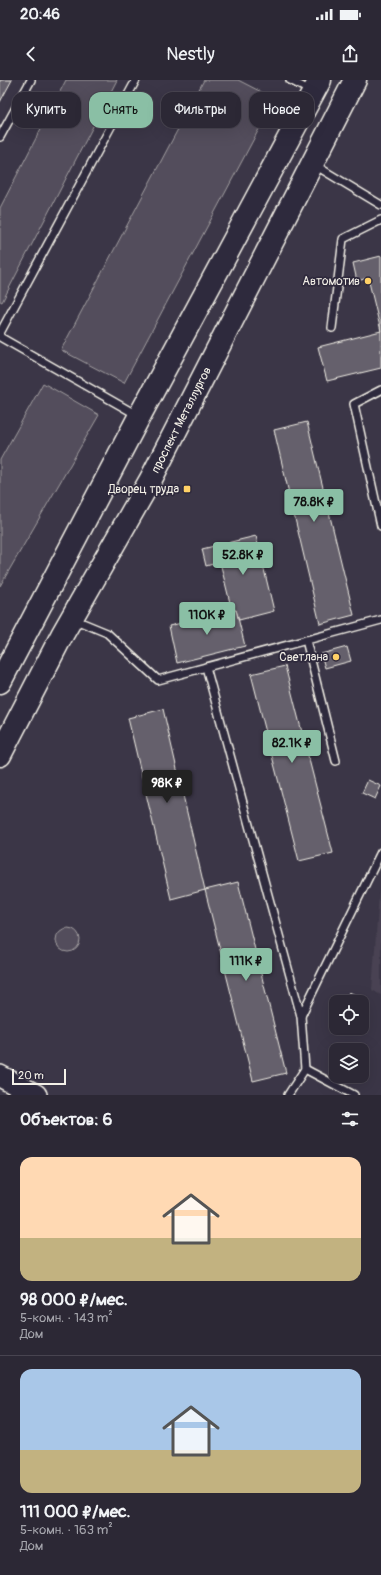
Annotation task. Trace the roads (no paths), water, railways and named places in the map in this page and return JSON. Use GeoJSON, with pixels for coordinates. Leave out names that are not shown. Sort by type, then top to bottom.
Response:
{"type":"FeatureCollection","features":[{"type":"Feature","properties":{"kind":"main road","name":"проспект Металлургов"},"geometry":{"type":"LineString","coordinates":[[0,755],[72,619],[151,479],[355,80]]}},
{"type":"Feature","properties":{"kind":"main road"},"geometry":{"type":"LineString","coordinates":[[0,682],[139,417],[317,86]]}},
{"type":"Feature","properties":{"kind":"main road"},"geometry":{"type":"LineString","coordinates":[[0,1076],[36,1095]]}},
{"type":"Feature","properties":{"kind":"lane"},"geometry":{"type":"LineString","coordinates":[[0,137],[31,80]]}},
{"type":"Feature","properties":{"kind":"lane"},"geometry":{"type":"LineString","coordinates":[[0,333],[136,80]]}},
{"type":"Feature","properties":{"kind":"lane"},"geometry":{"type":"LineString","coordinates":[[290,80],[317,86]]}},
{"type":"Feature","properties":{"kind":"lane"},"geometry":{"type":"LineString","coordinates":[[313,164],[381,205]]}},
{"type":"Feature","properties":{"kind":"lane"},"geometry":{"type":"LineString","coordinates":[[332,328],[343,239],[381,220]]}},
{"type":"Feature","properties":{"kind":"lane"},"geometry":{"type":"LineString","coordinates":[[0,336],[139,417]]}},
{"type":"Feature","properties":{"kind":"lane"},"geometry":{"type":"LineString","coordinates":[[381,390],[354,404],[381,526]]}},
{"type":"Feature","properties":{"kind":"lane"},"geometry":{"type":"LineString","coordinates":[[72,619],[107,633],[158,680],[381,620]]}},
{"type":"Feature","properties":{"kind":"lane"},"geometry":{"type":"LineString","coordinates":[[306,640],[336,761]]}},
{"type":"Feature","properties":{"kind":"lane"},"geometry":{"type":"LineString","coordinates":[[206,667],[301,1016],[305,1069],[288,1095]]}},
{"type":"Feature","properties":{"kind":"lane"},"geometry":{"type":"LineString","coordinates":[[301,1016],[381,852]]}},
{"type":"Feature","properties":{"kind":"lane"},"geometry":{"type":"LineString","coordinates":[[305,1069],[354,1095]]}},
{"type":"Feature","properties":{"kind":"place","name":"Автомотив"},"geometry":{"type":"Point","coordinates":[368,281]}},
{"type":"Feature","properties":{"kind":"place","name":"Дворец труда"},"geometry":{"type":"Point","coordinates":[187,489]}},
{"type":"Feature","properties":{"kind":"place","name":"Светлана"},"geometry":{"type":"Point","coordinates":[336,657]}}]}
